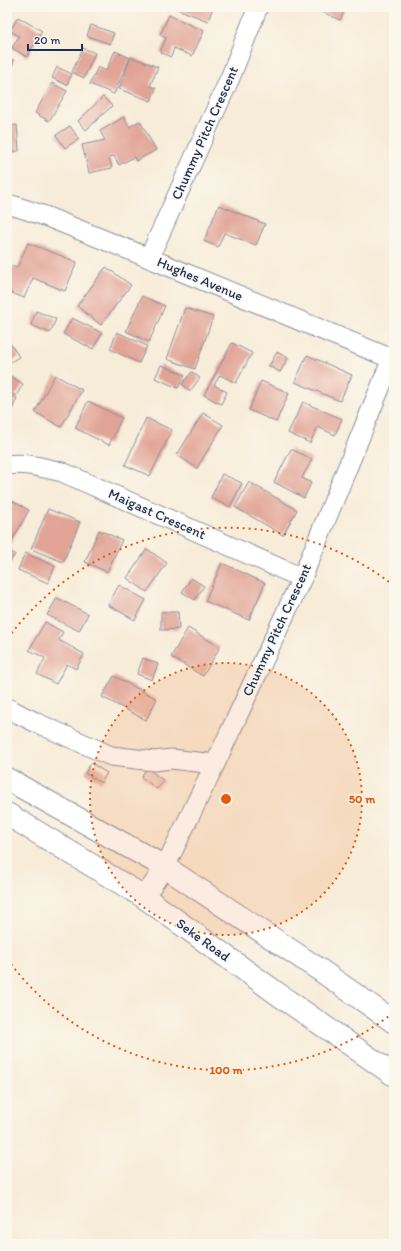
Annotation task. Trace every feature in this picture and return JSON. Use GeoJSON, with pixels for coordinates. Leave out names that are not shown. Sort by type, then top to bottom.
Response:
{"type":"FeatureCollection","features":[{"type":"Feature","properties":{"kind":"main road"},"geometry":{"type":"LineString","coordinates":[[7,779],[165,867],[320,970],[394,1022]]}},
{"type":"Feature","properties":{"kind":"main road","name":"Seke Road"},"geometry":{"type":"LineString","coordinates":[[7,814],[144,897],[282,997],[394,1074]]}},
{"type":"Feature","properties":{"kind":"street","name":"Chummy Pitch Crescent"},"geometry":{"type":"LineString","coordinates":[[149,258],[230,78],[258,7]]}},
{"type":"Feature","properties":{"kind":"street","name":"Hughes Avenue"},"geometry":{"type":"LineString","coordinates":[[7,205],[15,206],[45,216],[393,357]]}},
{"type":"Feature","properties":{"kind":"street","name":"Chummy Pitch Crescent"},"geometry":{"type":"LineString","coordinates":[[144,897],[165,867],[302,578],[393,357]]}},
{"type":"Feature","properties":{"kind":"street","name":"Maigast Crescent"},"geometry":{"type":"LineString","coordinates":[[7,465],[17,464],[62,472],[302,578]]}},
{"type":"Feature","properties":{"kind":"street"},"geometry":{"type":"LineString","coordinates":[[7,708],[43,726],[111,756],[154,761],[171,759],[215,764]]}},
{"type":"Feature","properties":{"kind":"building"},"geometry":{"type":"Polygon","coordinates":[[[172,7],[213,7],[208,21],[172,7]]]}},
{"type":"Feature","properties":{"kind":"building"},"geometry":{"type":"Polygon","coordinates":[[[312,7],[346,7],[340,20],[312,7]]]}},
{"type":"Feature","properties":{"kind":"building"},"geometry":{"type":"Polygon","coordinates":[[[169,15],[204,31],[192,56],[174,48],[171,57],[160,52],[166,38],[160,35],[169,15]]]}},
{"type":"Feature","properties":{"kind":"building"},"geometry":{"type":"Polygon","coordinates":[[[18,17],[42,31],[27,57],[12,48],[19,36],[10,31],[18,17]]]}},
{"type":"Feature","properties":{"kind":"building"},"geometry":{"type":"Polygon","coordinates":[[[91,25],[114,33],[110,44],[87,36],[91,25]]]}},
{"type":"Feature","properties":{"kind":"building"},"geometry":{"type":"Polygon","coordinates":[[[83,48],[95,53],[84,78],[72,72],[83,48]]]}},
{"type":"Feature","properties":{"kind":"building"},"geometry":{"type":"Polygon","coordinates":[[[115,51],[130,58],[114,94],[90,84],[98,67],[106,71],[115,51]]]}},
{"type":"Feature","properties":{"kind":"building"},"geometry":{"type":"Polygon","coordinates":[[[131,57],[158,67],[150,86],[156,88],[151,101],[119,89],[131,57]]]}},
{"type":"Feature","properties":{"kind":"building"},"geometry":{"type":"Polygon","coordinates":[[[7,58],[14,60],[7,78],[7,58]]]}},
{"type":"Feature","properties":{"kind":"building"},"geometry":{"type":"Polygon","coordinates":[[[57,67],[72,74],[67,85],[52,78],[57,67]]]}},
{"type":"Feature","properties":{"kind":"building"},"geometry":{"type":"Polygon","coordinates":[[[52,83],[67,91],[49,121],[35,113],[52,83]]]}},
{"type":"Feature","properties":{"kind":"building"},"geometry":{"type":"Polygon","coordinates":[[[103,97],[112,106],[86,130],[78,121],[103,97]]]}},
{"type":"Feature","properties":{"kind":"building"},"geometry":{"type":"Polygon","coordinates":[[[124,117],[129,127],[140,121],[156,150],[136,161],[134,157],[119,165],[114,156],[109,157],[112,168],[89,173],[82,145],[105,140],[100,131],[124,117]]]}},
{"type":"Feature","properties":{"kind":"building"},"geometry":{"type":"Polygon","coordinates":[[[17,125],[19,151],[7,152],[7,126],[17,125]]]}},
{"type":"Feature","properties":{"kind":"building"},"geometry":{"type":"Polygon","coordinates":[[[70,126],[79,139],[65,148],[56,135],[70,126]]]}},
{"type":"Feature","properties":{"kind":"building"},"geometry":{"type":"Polygon","coordinates":[[[219,205],[265,224],[256,245],[224,233],[218,247],[204,241],[219,205]]]}},
{"type":"Feature","properties":{"kind":"building"},"geometry":{"type":"Polygon","coordinates":[[[28,243],[77,262],[65,291],[33,278],[24,298],[7,291],[7,264],[17,268],[28,243]]]}},
{"type":"Feature","properties":{"kind":"building"},"geometry":{"type":"Polygon","coordinates":[[[106,267],[131,285],[101,325],[77,306],[106,267]]]}},
{"type":"Feature","properties":{"kind":"building"},"geometry":{"type":"Polygon","coordinates":[[[142,296],[165,306],[149,342],[126,331],[142,296]]]}},
{"type":"Feature","properties":{"kind":"building"},"geometry":{"type":"Polygon","coordinates":[[[185,308],[213,317],[195,369],[167,359],[185,308]]]}},
{"type":"Feature","properties":{"kind":"building"},"geometry":{"type":"Polygon","coordinates":[[[36,311],[56,319],[50,333],[31,325],[36,311]]]}},
{"type":"Feature","properties":{"kind":"building"},"geometry":{"type":"Polygon","coordinates":[[[72,318],[102,333],[93,349],[63,334],[72,318]]]}},
{"type":"Feature","properties":{"kind":"building"},"geometry":{"type":"Polygon","coordinates":[[[117,332],[147,346],[139,363],[110,349],[117,332]]]}},
{"type":"Feature","properties":{"kind":"building"},"geometry":{"type":"Polygon","coordinates":[[[7,338],[19,357],[7,364],[7,338]]]}},
{"type":"Feature","properties":{"kind":"building"},"geometry":{"type":"Polygon","coordinates":[[[232,343],[252,353],[236,383],[220,375],[214,385],[227,392],[221,404],[204,395],[232,343]]]}},
{"type":"Feature","properties":{"kind":"building"},"geometry":{"type":"Polygon","coordinates":[[[277,352],[288,358],[280,372],[269,366],[277,352]]]}},
{"type":"Feature","properties":{"kind":"building"},"geometry":{"type":"Polygon","coordinates":[[[307,355],[352,375],[340,401],[295,382],[307,355]]]}},
{"type":"Feature","properties":{"kind":"building"},"geometry":{"type":"Polygon","coordinates":[[[161,365],[185,375],[178,388],[155,378],[161,365]]]}},
{"type":"Feature","properties":{"kind":"building"},"geometry":{"type":"Polygon","coordinates":[[[192,372],[200,378],[190,391],[182,384],[192,372]]]}},
{"type":"Feature","properties":{"kind":"building"},"geometry":{"type":"Polygon","coordinates":[[[7,374],[23,384],[16,396],[7,390],[7,374]]]}},
{"type":"Feature","properties":{"kind":"building"},"geometry":{"type":"Polygon","coordinates":[[[55,375],[82,390],[61,427],[35,412],[55,375]]]}},
{"type":"Feature","properties":{"kind":"building"},"geometry":{"type":"Polygon","coordinates":[[[261,381],[289,393],[276,422],[249,410],[261,381]]]}},
{"type":"Feature","properties":{"kind":"building"},"geometry":{"type":"Polygon","coordinates":[[[7,393],[17,398],[7,421],[7,393]]]}},
{"type":"Feature","properties":{"kind":"building"},"geometry":{"type":"Polygon","coordinates":[[[88,401],[122,418],[109,445],[75,428],[88,401]]]}},
{"type":"Feature","properties":{"kind":"building"},"geometry":{"type":"Polygon","coordinates":[[[303,402],[342,419],[335,435],[318,427],[310,443],[288,433],[303,402]]]}},
{"type":"Feature","properties":{"kind":"building"},"geometry":{"type":"Polygon","coordinates":[[[203,413],[223,425],[197,468],[177,455],[203,413]]]}},
{"type":"Feature","properties":{"kind":"building"},"geometry":{"type":"Polygon","coordinates":[[[146,418],[172,430],[150,476],[125,465],[146,418]]]}},
{"type":"Feature","properties":{"kind":"building"},"geometry":{"type":"Polygon","coordinates":[[[291,449],[312,459],[302,478],[311,483],[304,498],[274,482],[291,449]]]}},
{"type":"Feature","properties":{"kind":"building"},"geometry":{"type":"Polygon","coordinates":[[[222,474],[242,483],[230,507],[211,498],[222,474]]]}},
{"type":"Feature","properties":{"kind":"building"},"geometry":{"type":"Polygon","coordinates":[[[249,482],[297,510],[283,535],[235,507],[249,482]]]}},
{"type":"Feature","properties":{"kind":"building"},"geometry":{"type":"Polygon","coordinates":[[[7,498],[29,510],[7,550],[7,498]]]}},
{"type":"Feature","properties":{"kind":"building"},"geometry":{"type":"Polygon","coordinates":[[[48,509],[80,522],[63,562],[31,549],[48,509]]]}},
{"type":"Feature","properties":{"kind":"building"},"geometry":{"type":"Polygon","coordinates":[[[99,530],[122,540],[107,572],[85,562],[99,530]]]}},
{"type":"Feature","properties":{"kind":"building"},"geometry":{"type":"Polygon","coordinates":[[[147,549],[167,563],[147,592],[127,578],[147,549]]]}},
{"type":"Feature","properties":{"kind":"building"},"geometry":{"type":"Polygon","coordinates":[[[7,550],[15,554],[7,567],[7,550]]]}},
{"type":"Feature","properties":{"kind":"building"},"geometry":{"type":"Polygon","coordinates":[[[25,553],[55,566],[48,583],[18,570],[25,553]]]}},
{"type":"Feature","properties":{"kind":"building"},"geometry":{"type":"Polygon","coordinates":[[[222,563],[265,583],[249,620],[205,601],[222,563]]]}},
{"type":"Feature","properties":{"kind":"building"},"geometry":{"type":"Polygon","coordinates":[[[191,578],[204,586],[195,600],[182,592],[191,578]]]}},
{"type":"Feature","properties":{"kind":"building"},"geometry":{"type":"Polygon","coordinates":[[[119,585],[146,600],[135,620],[108,605],[119,585]]]}},
{"type":"Feature","properties":{"kind":"building"},"geometry":{"type":"Polygon","coordinates":[[[57,598],[88,614],[79,631],[47,615],[57,598]]]}},
{"type":"Feature","properties":{"kind":"building"},"geometry":{"type":"Polygon","coordinates":[[[161,612],[178,612],[179,629],[161,630],[161,612]]]}},
{"type":"Feature","properties":{"kind":"building"},"geometry":{"type":"Polygon","coordinates":[[[45,622],[63,632],[59,640],[84,654],[76,669],[67,664],[56,684],[37,674],[45,658],[29,650],[45,622]]]}},
{"type":"Feature","properties":{"kind":"building"},"geometry":{"type":"Polygon","coordinates":[[[188,628],[220,647],[203,676],[171,657],[188,628]]]}},
{"type":"Feature","properties":{"kind":"building"},"geometry":{"type":"Polygon","coordinates":[[[143,658],[158,664],[152,680],[137,674],[143,658]]]}},
{"type":"Feature","properties":{"kind":"building"},"geometry":{"type":"Polygon","coordinates":[[[114,676],[157,699],[146,720],[102,697],[114,676]]]}},
{"type":"Feature","properties":{"kind":"building"},"geometry":{"type":"Polygon","coordinates":[[[91,763],[107,773],[101,783],[85,773],[91,763]]]}},
{"type":"Feature","properties":{"kind":"building"},"geometry":{"type":"Polygon","coordinates":[[[147,768],[164,781],[157,789],[141,777],[147,768]]]}}]}
